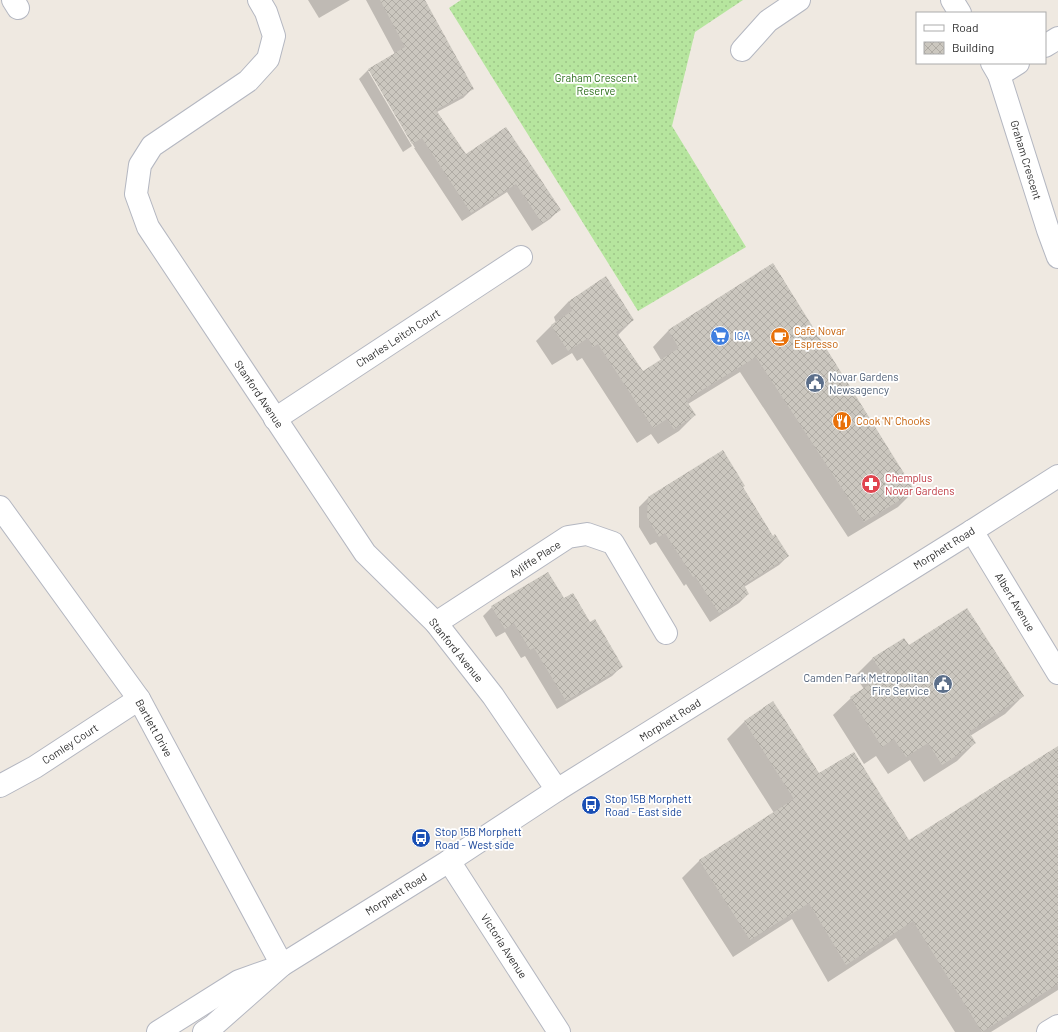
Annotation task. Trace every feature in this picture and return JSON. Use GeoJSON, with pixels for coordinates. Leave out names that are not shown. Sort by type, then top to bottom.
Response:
{"type":"FeatureCollection","features":[{"type":"Feature","properties":{"kind":"street","name":"Stanford Avenue"},"geometry":{"type":"LineString","coordinates":[[259,0],[266,12],[274,36],[268,59],[248,81],[152,146],[140,165],[136,194],[148,227],[365,553],[436,623],[492,696],[556,790]]}},
{"type":"Feature","properties":{"kind":"street"},"geometry":{"type":"LineString","coordinates":[[742,50],[768,20],[799,0]]}},
{"type":"Feature","properties":{"kind":"street"},"geometry":{"type":"LineString","coordinates":[[952,0],[959,12]]}},
{"type":"Feature","properties":{"kind":"street"},"geometry":{"type":"LineString","coordinates":[[1046,45],[1058,38]]}},
{"type":"Feature","properties":{"kind":"street"},"geometry":{"type":"LineString","coordinates":[[995,69],[1014,64]]}},
{"type":"Feature","properties":{"kind":"street","name":"Graham Crescent"},"geometry":{"type":"LineString","coordinates":[[995,69],[1058,257]]}},
{"type":"Feature","properties":{"kind":"street","name":"Charles Leitch Court"},"geometry":{"type":"LineString","coordinates":[[275,418],[521,257]]}},
{"type":"Feature","properties":{"kind":"street","name":"Morphett Road"},"geometry":{"type":"LineString","coordinates":[[204,1032],[213,1026],[282,965],[449,861],[556,790],[1058,476]]}},
{"type":"Feature","properties":{"kind":"street","name":"Bartlett Drive"},"geometry":{"type":"LineString","coordinates":[[0,507],[139,699],[282,965]]}},
{"type":"Feature","properties":{"kind":"street","name":"Albert Avenue"},"geometry":{"type":"LineString","coordinates":[[972,531],[1058,673]]}},
{"type":"Feature","properties":{"kind":"street","name":"Ayliffe Place"},"geometry":{"type":"LineString","coordinates":[[436,623],[568,537],[587,534],[613,543],[666,633]]}},
{"type":"Feature","properties":{"kind":"street","name":"Comley Court"},"geometry":{"type":"LineString","coordinates":[[0,786],[35,767],[139,699]]}},
{"type":"Feature","properties":{"kind":"street","name":"Victoria Avenue"},"geometry":{"type":"LineString","coordinates":[[449,861],[559,1032]]}},
{"type":"Feature","properties":{"kind":"street","name":"Morphett Road"},"geometry":{"type":"LineString","coordinates":[[158,1032],[239,981],[282,965]]}},
{"type":"Feature","properties":{"kind":"street"},"geometry":{"type":"LineString","coordinates":[[1048,1032],[1058,1026]]}},
{"type":"Feature","properties":{"kind":"green space","name":"Graham Crescent Reserve"},"geometry":{"type":"Polygon","coordinates":[[[461,0],[743,0],[695,32],[672,126],[746,247],[638,311],[449,8],[461,0]]]}},
{"type":"Feature","properties":{"kind":"building"},"geometry":{"type":"Polygon","coordinates":[[[380,0],[425,0],[474,89],[436,110],[466,154],[506,127],[561,210],[542,223],[516,184],[471,213],[422,138],[412,144],[368,69],[405,47],[380,0]]]}},
{"type":"Feature","properties":{"kind":"building"},"geometry":{"type":"Polygon","coordinates":[[[773,263],[915,491],[864,522],[756,357],[686,400],[696,415],[674,429],[667,419],[653,428],[598,344],[593,347],[588,338],[568,351],[551,325],[572,311],[569,301],[606,276],[634,320],[616,332],[643,371],[679,348],[668,330],[773,263]]]}},
{"type":"Feature","properties":{"kind":"building"},"geometry":{"type":"Polygon","coordinates":[[[723,450],[745,486],[743,487],[773,536],[775,534],[789,556],[744,585],[749,594],[719,613],[695,576],[693,577],[665,533],[659,537],[647,517],[648,497],[723,450]]]}},
{"type":"Feature","properties":{"kind":"building"},"geometry":{"type":"Polygon","coordinates":[[[548,572],[564,598],[573,593],[590,622],[595,619],[623,667],[566,701],[534,648],[530,650],[514,623],[505,629],[491,606],[548,572]]]}},
{"type":"Feature","properties":{"kind":"building","name":"Camden Park Metropolitan Fire Service"},"geometry":{"type":"Polygon","coordinates":[[[967,608],[1024,696],[969,732],[976,743],[942,765],[928,743],[906,757],[894,739],[882,747],[850,697],[884,675],[872,658],[904,638],[909,645],[967,608]]]}},
{"type":"Feature","properties":{"kind":"building"},"geometry":{"type":"Polygon","coordinates":[[[773,701],[819,773],[854,752],[909,840],[1058,746],[1058,984],[982,1032],[913,921],[846,965],[809,903],[750,940],[699,860],[794,799],[744,721],[773,701]]]}},
{"type":"Feature","properties":{"kind":"place","name":"IGA"},"geometry":{"type":"Point","coordinates":[720,336]}},
{"type":"Feature","properties":{"kind":"place","name":"Cafe Novar Espresso"},"geometry":{"type":"Point","coordinates":[780,337]}},
{"type":"Feature","properties":{"kind":"place","name":"Novar Gardens Newsagency"},"geometry":{"type":"Point","coordinates":[815,383]}},
{"type":"Feature","properties":{"kind":"place","name":"Cook 'N' Chooks"},"geometry":{"type":"Point","coordinates":[842,421]}},
{"type":"Feature","properties":{"kind":"place","name":"Chemplus Novar Gardens"},"geometry":{"type":"Point","coordinates":[871,484]}},
{"type":"Feature","properties":{"kind":"place","name":"Camden Park Metropolitan Fire Service"},"geometry":{"type":"Point","coordinates":[943,684]}},
{"type":"Feature","properties":{"kind":"place","name":"Stop 15B Morphett Road - East side"},"geometry":{"type":"Point","coordinates":[591,805]}},
{"type":"Feature","properties":{"kind":"place","name":"Stop 15B Morphett Road - West side"},"geometry":{"type":"Point","coordinates":[421,838]}}]}
